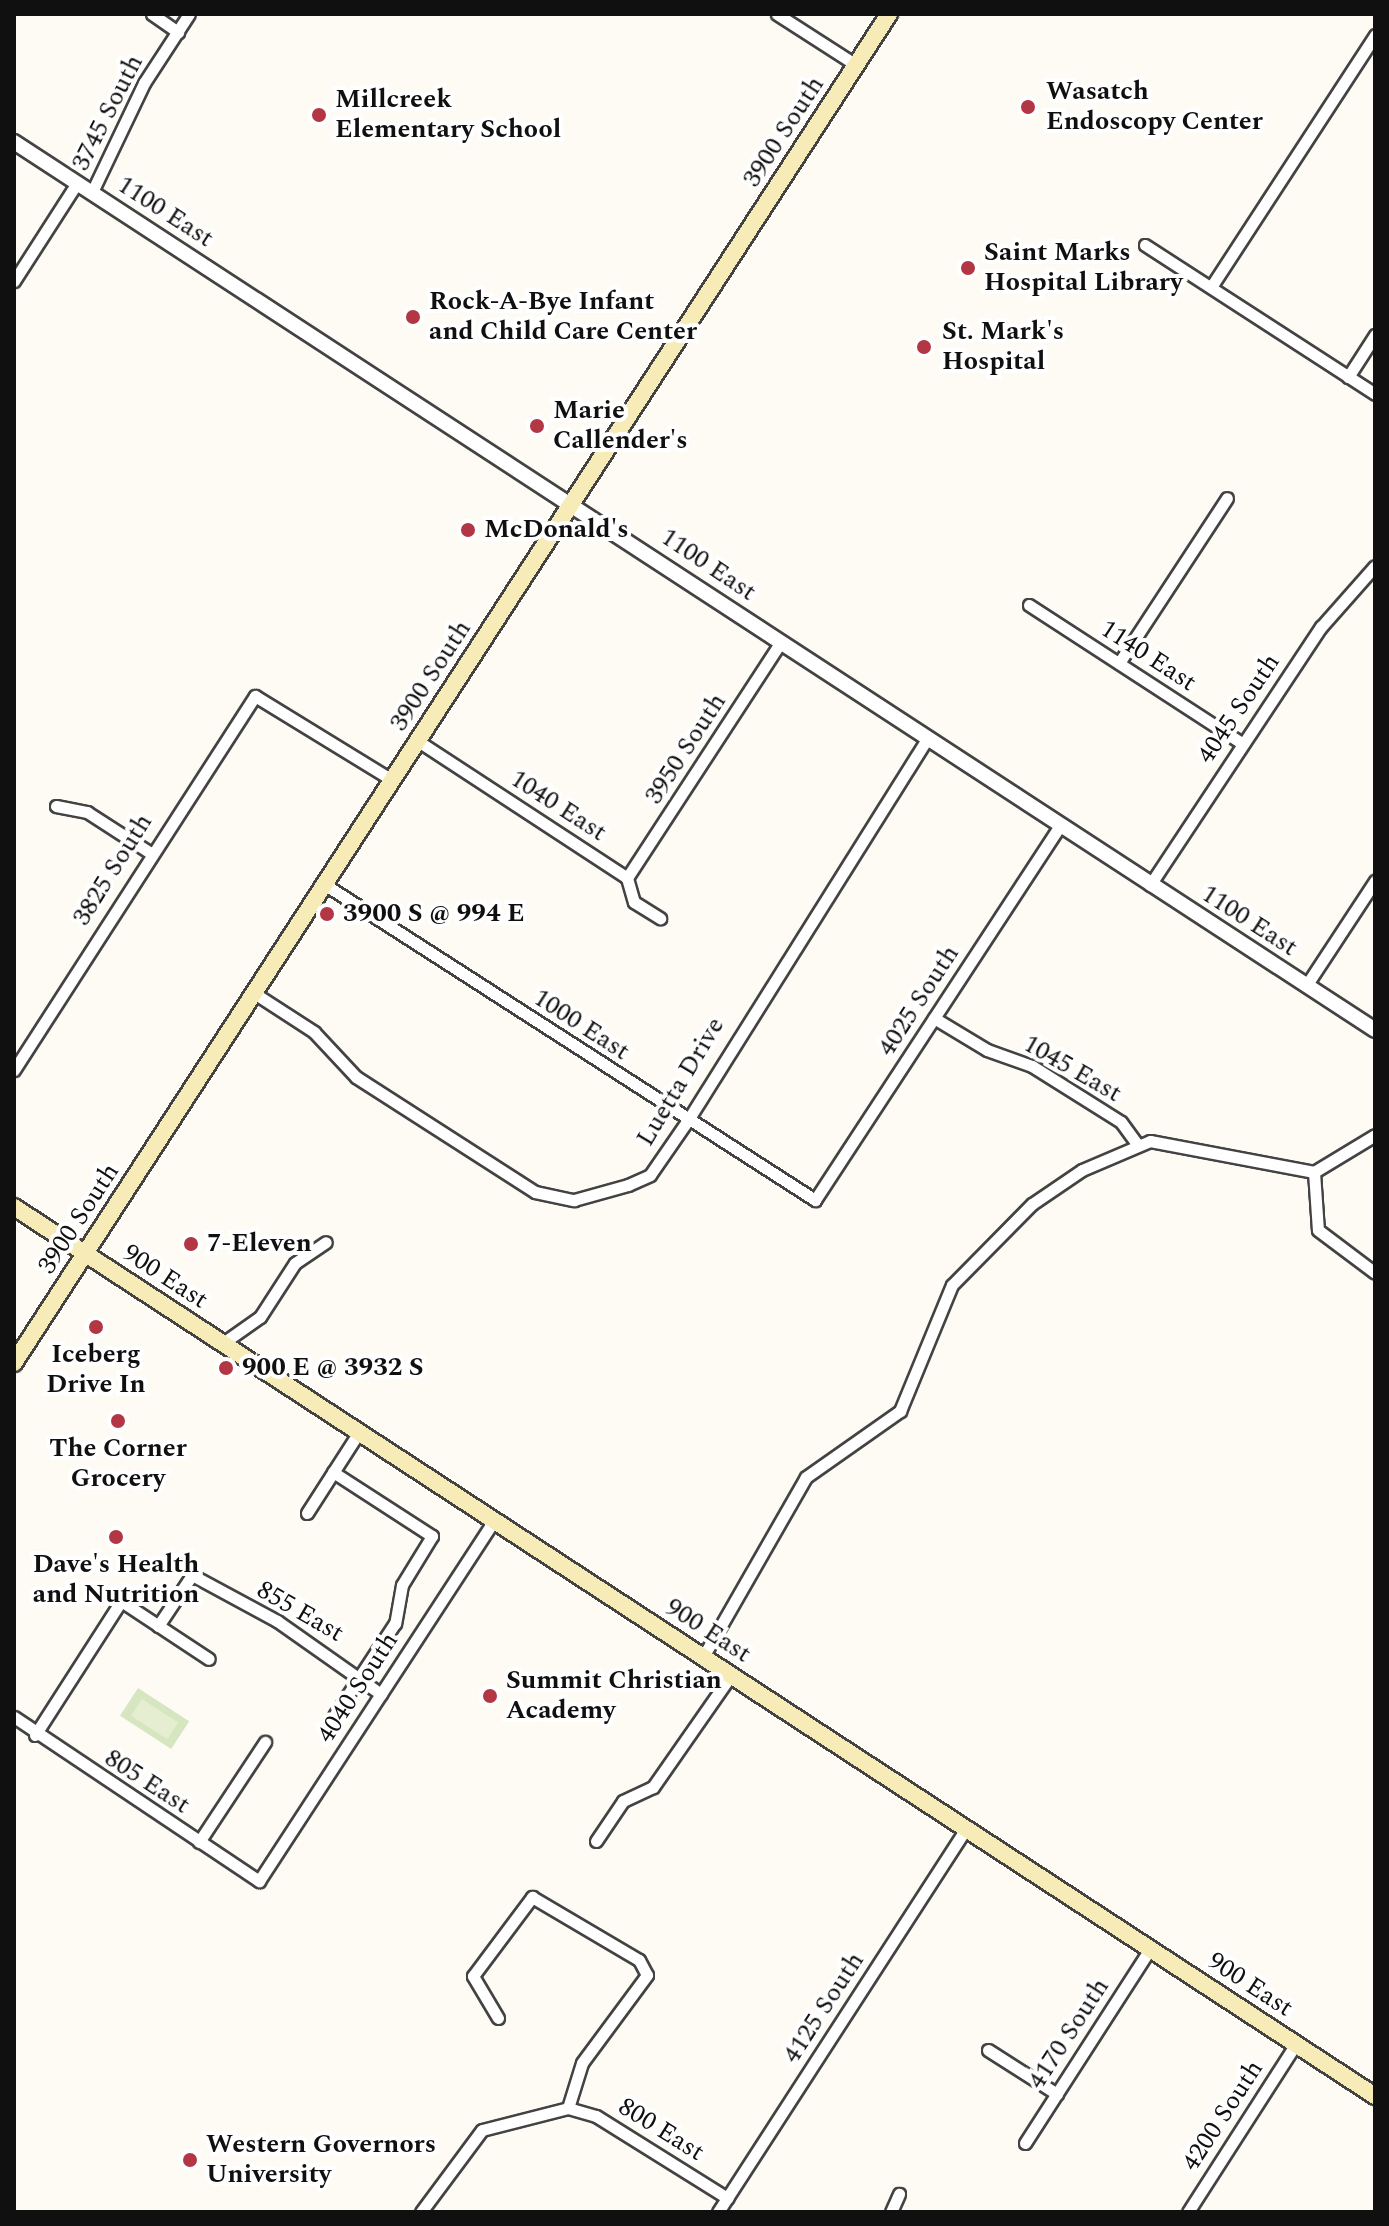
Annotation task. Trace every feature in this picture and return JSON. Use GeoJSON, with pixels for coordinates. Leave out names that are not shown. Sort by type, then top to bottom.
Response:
{"type":"FeatureCollection","features":[{"type":"Feature","properties":{"kind":"main road","name":"3900 South"},"geometry":{"type":"LineString","coordinates":[[14,1363],[889,14]]}},
{"type":"Feature","properties":{"kind":"main road","name":"900 East"},"geometry":{"type":"LineString","coordinates":[[14,1207],[1375,2096]]}},
{"type":"Feature","properties":{"kind":"street"},"geometry":{"type":"LineString","coordinates":[[152,14],[178,32]]}},
{"type":"Feature","properties":{"kind":"street","name":"3745 South"},"geometry":{"type":"LineString","coordinates":[[92,192],[189,14]]}},
{"type":"Feature","properties":{"kind":"street"},"geometry":{"type":"LineString","coordinates":[[777,14],[856,65]]}},
{"type":"Feature","properties":{"kind":"street"},"geometry":{"type":"LineString","coordinates":[[1211,287],[1375,35]]}},
{"type":"Feature","properties":{"kind":"street","name":"1100 East"},"geometry":{"type":"LineString","coordinates":[[14,142],[572,503],[926,741],[1375,1030]]}},
{"type":"Feature","properties":{"kind":"street"},"geometry":{"type":"LineString","coordinates":[[14,281],[77,183]]}},
{"type":"Feature","properties":{"kind":"street"},"geometry":{"type":"LineString","coordinates":[[1145,245],[1375,394]]}},
{"type":"Feature","properties":{"kind":"street"},"geometry":{"type":"LineString","coordinates":[[1348,377],[1375,335]]}},
{"type":"Feature","properties":{"kind":"street"},"geometry":{"type":"LineString","coordinates":[[1119,663],[1227,498]]}},
{"type":"Feature","properties":{"kind":"street","name":"4045 South"},"geometry":{"type":"LineString","coordinates":[[1150,885],[1321,627],[1375,566]]}},
{"type":"Feature","properties":{"kind":"street","name":"1140 East"},"geometry":{"type":"LineString","coordinates":[[1029,605],[1243,744]]}},
{"type":"Feature","properties":{"kind":"street","name":"3950 South"},"geometry":{"type":"LineString","coordinates":[[627,878],[780,643]]}},
{"type":"Feature","properties":{"kind":"street","name":"3825 South"},"geometry":{"type":"LineString","coordinates":[[14,1070],[149,852],[255,696],[392,780]]}},
{"type":"Feature","properties":{"kind":"street","name":"1040 East"},"geometry":{"type":"LineString","coordinates":[[418,741],[627,878],[634,902],[660,918]]}},
{"type":"Feature","properties":{"kind":"street","name":"Luetta Drive"},"geometry":{"type":"LineString","coordinates":[[254,993],[314,1032],[368,1086],[520,1184],[558,1199],[597,1195],[650,1175],[688,1120],[926,741]]}},
{"type":"Feature","properties":{"kind":"street"},"geometry":{"type":"LineString","coordinates":[[56,806],[87,812],[149,852]]}},
{"type":"Feature","properties":{"kind":"street","name":"4025 South"},"geometry":{"type":"LineString","coordinates":[[815,1200],[1060,826]]}},
{"type":"Feature","properties":{"kind":"street"},"geometry":{"type":"LineString","coordinates":[[1306,986],[1375,881]]}},
{"type":"Feature","properties":{"kind":"street","name":"1000 East"},"geometry":{"type":"LineString","coordinates":[[324,884],[815,1200]]}},
{"type":"Feature","properties":{"kind":"street","name":"1045 East"},"geometry":{"type":"LineString","coordinates":[[934,1018],[987,1050],[1032,1066],[1121,1122],[1137,1144]]}},
{"type":"Feature","properties":{"kind":"street"},"geometry":{"type":"LineString","coordinates":[[703,1657],[811,1470],[907,1402],[943,1301],[965,1270],[1050,1190],[1137,1144],[1181,1141],[1314,1172],[1375,1135]]}},
{"type":"Feature","properties":{"kind":"street"},"geometry":{"type":"LineString","coordinates":[[1314,1172],[1318,1230],[1375,1273]]}},
{"type":"Feature","properties":{"kind":"street"},"geometry":{"type":"LineString","coordinates":[[223,1343],[260,1317],[295,1263],[326,1242]]}},
{"type":"Feature","properties":{"kind":"street"},"geometry":{"type":"LineString","coordinates":[[307,1513],[359,1432]]}},
{"type":"Feature","properties":{"kind":"street"},"geometry":{"type":"LineString","coordinates":[[333,1472],[432,1536],[402,1585],[399,1615],[334,1716]]}},
{"type":"Feature","properties":{"kind":"street","name":"4040 South"},"geometry":{"type":"LineString","coordinates":[[259,1881],[494,1520]]}},
{"type":"Feature","properties":{"kind":"street","name":"855 East"},"geometry":{"type":"LineString","coordinates":[[158,1626],[192,1575],[257,1609],[381,1694]]}},
{"type":"Feature","properties":{"kind":"street"},"geometry":{"type":"LineString","coordinates":[[35,1735],[121,1601],[209,1659]]}},
{"type":"Feature","properties":{"kind":"street"},"geometry":{"type":"LineString","coordinates":[[596,1841],[623,1801],[653,1787],[731,1675]]}},
{"type":"Feature","properties":{"kind":"street","name":"805 East"},"geometry":{"type":"LineString","coordinates":[[14,1717],[35,1735],[259,1881]]}},
{"type":"Feature","properties":{"kind":"street"},"geometry":{"type":"LineString","coordinates":[[199,1842],[265,1742]]}},
{"type":"Feature","properties":{"kind":"street","name":"4125 South"},"geometry":{"type":"LineString","coordinates":[[718,2212],[966,1828]]}},
{"type":"Feature","properties":{"kind":"street"},"geometry":{"type":"LineString","coordinates":[[421,2212],[482,2130],[568,2108],[582,2063],[647,1975],[639,1960],[532,1897],[473,1976],[498,2018]]}},
{"type":"Feature","properties":{"kind":"street","name":"4170 South"},"geometry":{"type":"LineString","coordinates":[[1025,2143],[1150,1949]]}},
{"type":"Feature","properties":{"kind":"street","name":"4200 South"},"geometry":{"type":"LineString","coordinates":[[1188,2212],[1296,2044]]}},
{"type":"Feature","properties":{"kind":"street"},"geometry":{"type":"LineString","coordinates":[[988,2050],[1057,2094]]}},
{"type":"Feature","properties":{"kind":"street","name":"800 East"},"geometry":{"type":"LineString","coordinates":[[568,2108],[596,2116],[727,2198]]}},
{"type":"Feature","properties":{"kind":"street"},"geometry":{"type":"LineString","coordinates":[[891,2212],[899,2194]]}},
{"type":"Feature","properties":{"kind":"green space"},"geometry":{"type":"Polygon","coordinates":[[[138,1688],[189,1721],[171,1749],[120,1716],[138,1688]]]}},
{"type":"Feature","properties":{"kind":"green space"},"geometry":{"type":"Polygon","coordinates":[[[142,1699],[178,1722],[167,1739],[131,1716],[142,1699]]]}},
{"type":"Feature","properties":{"kind":"place","name":"Wasatch Endoscopy Center"},"geometry":{"type":"Point","coordinates":[1028,107]}},
{"type":"Feature","properties":{"kind":"place","name":"Millcreek Elementary School"},"geometry":{"type":"Point","coordinates":[319,115]}},
{"type":"Feature","properties":{"kind":"place","name":"Saint Marks Hospital Library"},"geometry":{"type":"Point","coordinates":[968,268]}},
{"type":"Feature","properties":{"kind":"place","name":"Rock-A-Bye Infant and Child Care Center"},"geometry":{"type":"Point","coordinates":[413,317]}},
{"type":"Feature","properties":{"kind":"place","name":"St. Mark's Hospital"},"geometry":{"type":"Point","coordinates":[924,347]}},
{"type":"Feature","properties":{"kind":"place","name":"Marie Callender's"},"geometry":{"type":"Point","coordinates":[537,426]}},
{"type":"Feature","properties":{"kind":"place","name":"McDonald's"},"geometry":{"type":"Point","coordinates":[468,530]}},
{"type":"Feature","properties":{"kind":"place","name":"3900 S @ 994 E"},"geometry":{"type":"Point","coordinates":[327,914]}},
{"type":"Feature","properties":{"kind":"place","name":"7-Eleven"},"geometry":{"type":"Point","coordinates":[191,1244]}},
{"type":"Feature","properties":{"kind":"place","name":"Iceberg Drive In"},"geometry":{"type":"Point","coordinates":[96,1327]}},
{"type":"Feature","properties":{"kind":"place","name":"900 E @ 3932 S"},"geometry":{"type":"Point","coordinates":[226,1368]}},
{"type":"Feature","properties":{"kind":"place","name":"The Corner Grocery"},"geometry":{"type":"Point","coordinates":[118,1421]}},
{"type":"Feature","properties":{"kind":"place","name":"Dave's Health and Nutrition"},"geometry":{"type":"Point","coordinates":[116,1537]}},
{"type":"Feature","properties":{"kind":"place","name":"Summit Christian Academy"},"geometry":{"type":"Point","coordinates":[490,1696]}},
{"type":"Feature","properties":{"kind":"place","name":"Western Governors University"},"geometry":{"type":"Point","coordinates":[190,2160]}}]}
